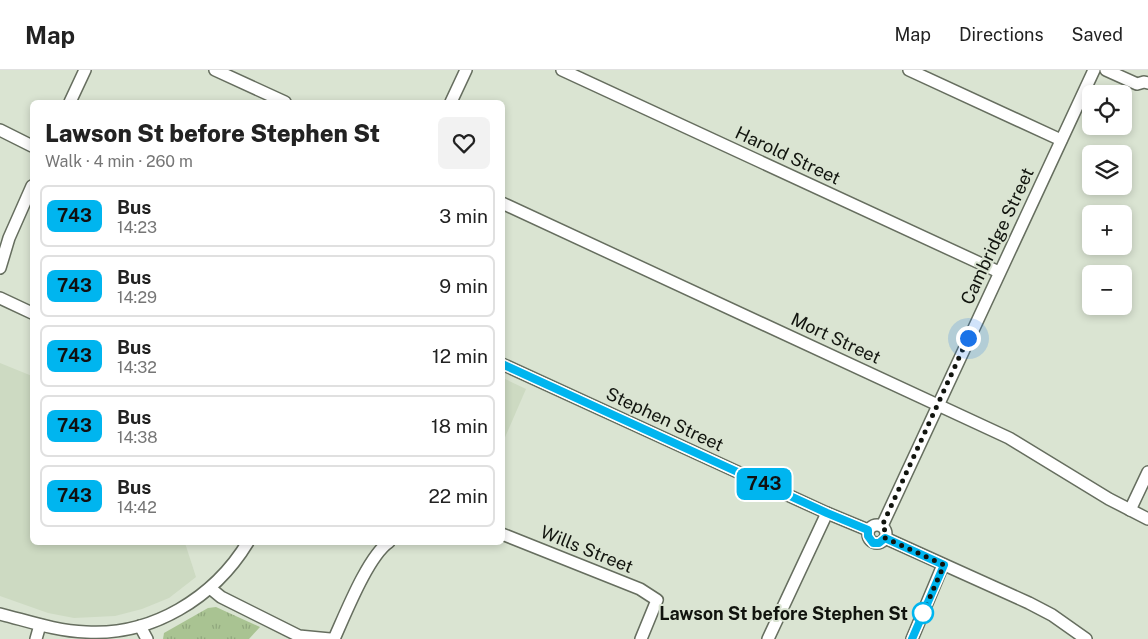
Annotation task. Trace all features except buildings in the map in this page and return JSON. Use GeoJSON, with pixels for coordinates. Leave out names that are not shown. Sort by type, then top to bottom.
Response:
{"type":"FeatureCollection","features":[{"type":"Feature","properties":{"kind":"street"},"geometry":{"type":"LineString","coordinates":[[71,100],[85,70]]}},
{"type":"Feature","properties":{"kind":"street"},"geometry":{"type":"LineString","coordinates":[[215,70],[281,100]]}},
{"type":"Feature","properties":{"kind":"street"},"geometry":{"type":"LineString","coordinates":[[452,100],[466,70]]}},
{"type":"Feature","properties":{"kind":"street","name":"Harold Street"},"geometry":{"type":"LineString","coordinates":[[562,70],[999,272]]}},
{"type":"Feature","properties":{"kind":"street"},"geometry":{"type":"LineString","coordinates":[[909,70],[1061,140]]}},
{"type":"Feature","properties":{"kind":"street","name":"Cambridge Street"},"geometry":{"type":"LineString","coordinates":[[882,526],[1094,70]]}},
{"type":"Feature","properties":{"kind":"street"},"geometry":{"type":"LineString","coordinates":[[1106,70],[1137,84],[1148,83]]}},
{"type":"Feature","properties":{"kind":"street"},"geometry":{"type":"LineString","coordinates":[[0,130],[30,145]]}},
{"type":"Feature","properties":{"kind":"street"},"geometry":{"type":"LineString","coordinates":[[0,268],[9,238],[30,191]]}},
{"type":"Feature","properties":{"kind":"street","name":"Mort Street"},"geometry":{"type":"LineString","coordinates":[[505,204],[1009,438],[1130,510],[1148,518]]}},
{"type":"Feature","properties":{"kind":"street"},"geometry":{"type":"LineString","coordinates":[[0,298],[30,312]]}},
{"type":"Feature","properties":{"kind":"street","name":"Stephen Street"},"geometry":{"type":"LineString","coordinates":[[505,365],[868,530]]}},
{"type":"Feature","properties":{"kind":"street"},"geometry":{"type":"LineString","coordinates":[[1130,510],[1148,472]]}},
{"type":"Feature","properties":{"kind":"street"},"geometry":{"type":"LineString","coordinates":[[768,639],[827,513]]}},
{"type":"Feature","properties":{"kind":"street"},"geometry":{"type":"LineString","coordinates":[[874,525],[882,526],[886,532],[885,538],[879,543],[873,543],[868,536],[868,530],[874,525]]}},
{"type":"Feature","properties":{"kind":"street","name":"Wills Street"},"geometry":{"type":"LineString","coordinates":[[505,535],[640,589],[657,600],[640,639]]}},
{"type":"Feature","properties":{"kind":"street"},"geometry":{"type":"LineString","coordinates":[[885,538],[1029,603],[1052,615],[1086,639]]}},
{"type":"Feature","properties":{"kind":"street"},"geometry":{"type":"LineString","coordinates":[[0,614],[69,630],[96,632],[140,626],[178,610],[210,588],[229,569],[246,545]]}},
{"type":"Feature","properties":{"kind":"street"},"geometry":{"type":"LineString","coordinates":[[334,639],[364,576],[385,545]]}},
{"type":"Feature","properties":{"kind":"street"},"geometry":{"type":"LineString","coordinates":[[912,639],[944,565]]}},
{"type":"Feature","properties":{"kind":"street"},"geometry":{"type":"LineString","coordinates":[[210,588],[221,597],[299,636],[330,639]]}},
{"type":"Feature","properties":{"kind":"street"},"geometry":{"type":"LineString","coordinates":[[36,639],[40,624]]}},
{"type":"Feature","properties":{"kind":"street"},"geometry":{"type":"LineString","coordinates":[[140,626],[147,639]]}},
{"type":"Feature","properties":{"kind":"shaded area"},"geometry":{"type":"Polygon","coordinates":[[[0,363],[30,375],[30,545],[186,545],[196,577],[169,598],[142,609],[115,616],[74,618],[48,613],[0,596],[0,363]]]}},
{"type":"Feature","properties":{"kind":"shaded area"},"geometry":{"type":"Polygon","coordinates":[[[505,379],[526,389],[505,437],[505,379]]]}},
{"type":"Feature","properties":{"kind":"green space"},"geometry":{"type":"Polygon","coordinates":[[[216,607],[260,627],[249,639],[163,639],[164,633],[208,608],[216,607]]]}},
{"type":"Feature","properties":{"kind":"bus line","name":"743"},"geometry":{"type":"LineString","coordinates":[[505,365],[868,530],[868,536],[873,543],[882,542],[885,538],[944,565],[912,639]]}},
{"type":"Feature","properties":{"kind":"place","name":"Lawson St before Stephen St"},"geometry":{"type":"Point","coordinates":[923,613]}},
{"type":"Feature","properties":{"kind":"route"},"geometry":{"type":"LineString","coordinates":[[923,613],[944,565],[885,538],[886,532],[882,526],[968,338]]}}]}
